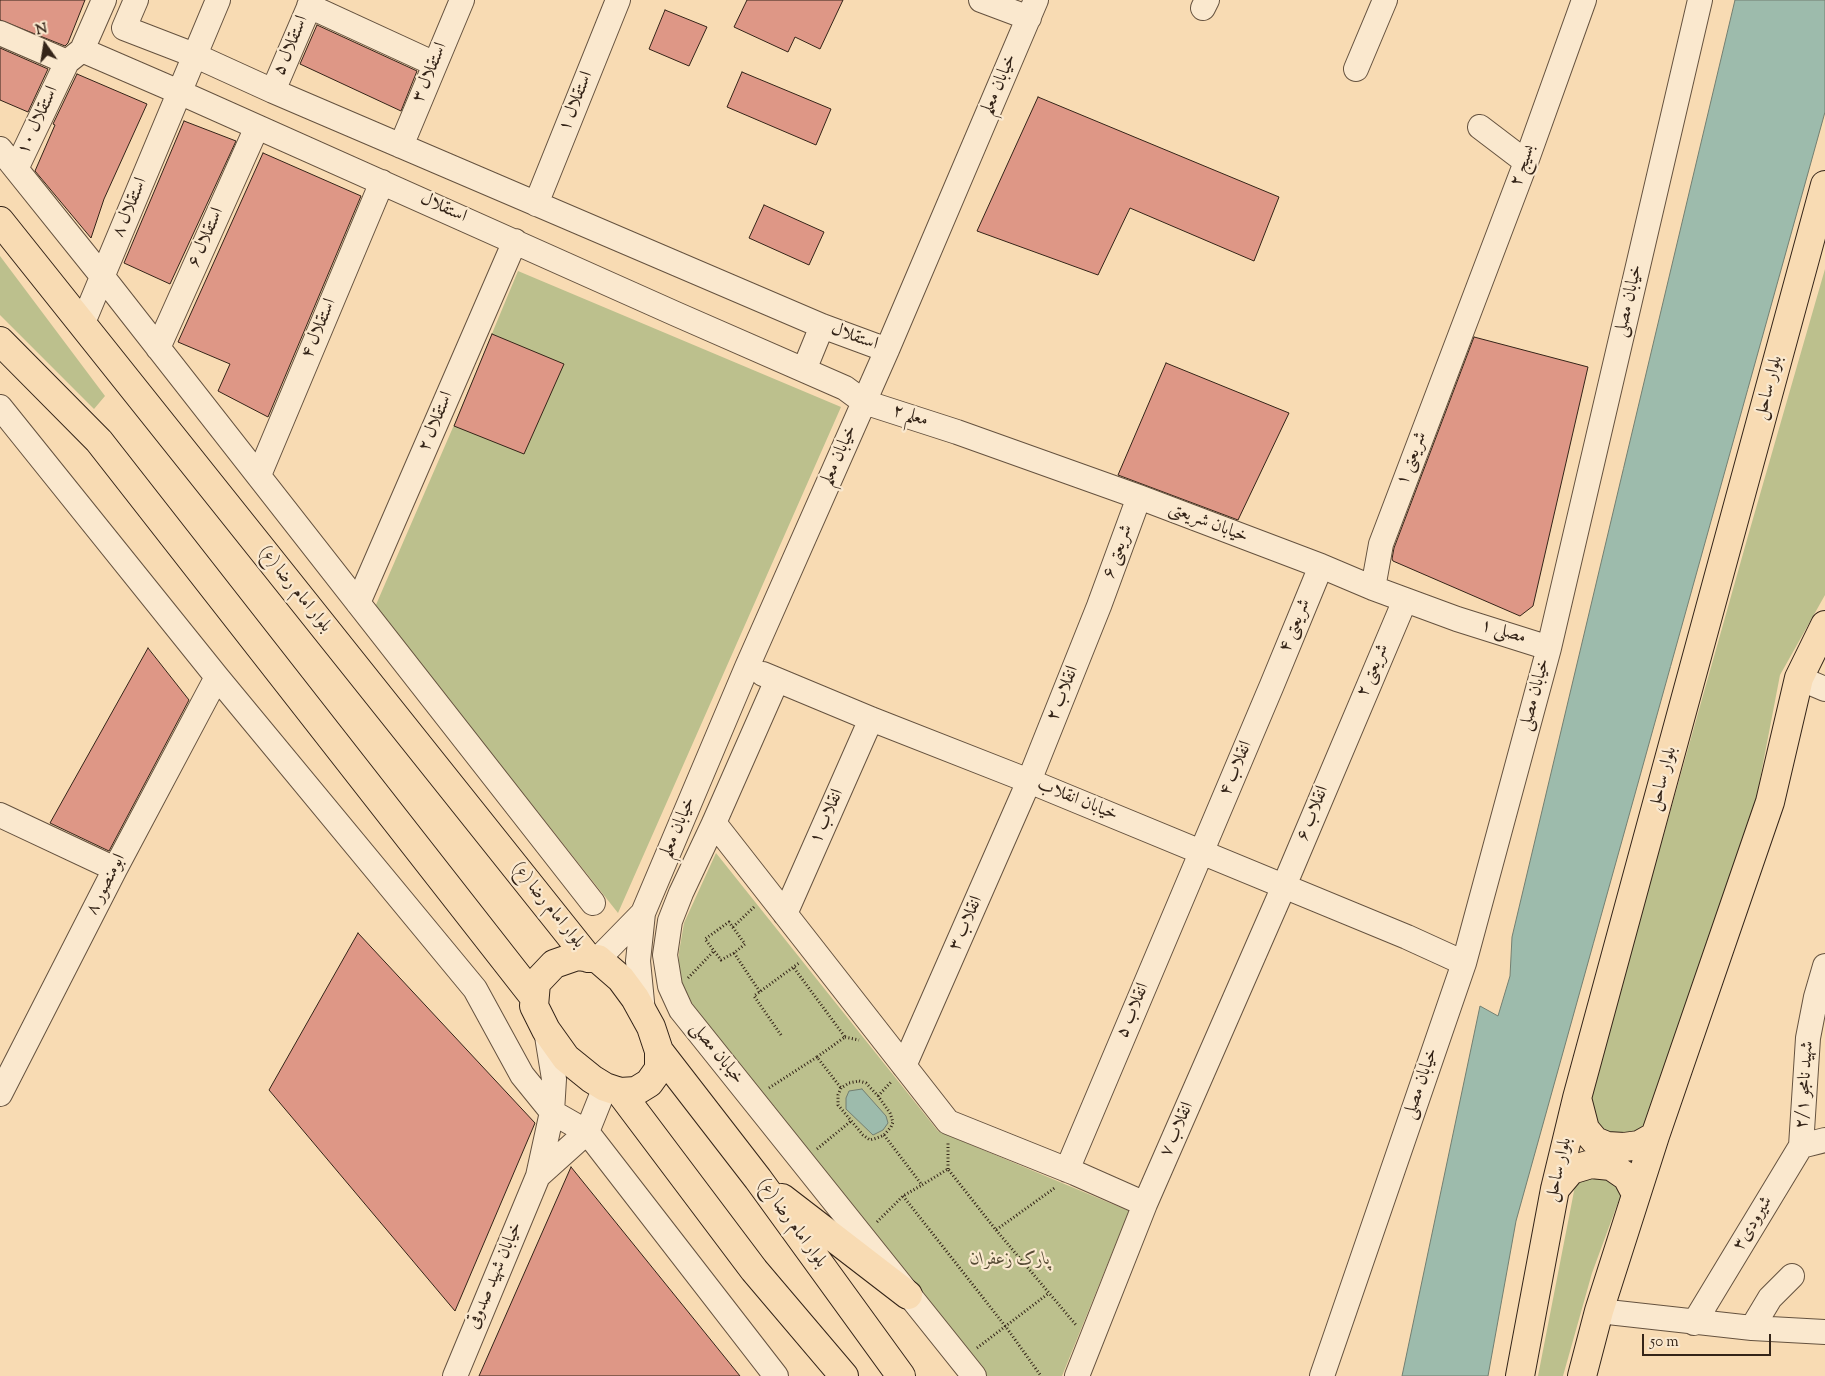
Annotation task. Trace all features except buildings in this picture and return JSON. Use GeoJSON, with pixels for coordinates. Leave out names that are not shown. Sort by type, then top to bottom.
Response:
{"type":"FeatureCollection","features":[{"type":"Feature","properties":{"kind":"main road","name":"بلوار ساحل"},"geometry":{"type":"LineString","coordinates":[[1520,1376],[1555,1190],[1577,1098],[1825,185]]}},
{"type":"Feature","properties":{"kind":"main road","name":"بلوار امام رضا (ع)"},"geometry":{"type":"LineString","coordinates":[[0,221],[82,326],[593,959]]}},
{"type":"Feature","properties":{"kind":"main road"},"geometry":{"type":"LineString","coordinates":[[0,341],[99,441],[534,996]]}},
{"type":"Feature","properties":{"kind":"main road"},"geometry":{"type":"LineString","coordinates":[[1582,1376],[1599,1311],[1636,1194],[1770,802],[1799,678],[1825,625]]}},
{"type":"Feature","properties":{"kind":"main road"},"geometry":{"type":"LineString","coordinates":[[577,956],[593,959],[621,979],[635,998],[651,1027],[659,1051],[659,1069],[649,1083],[636,1091],[613,1090],[592,1080],[566,1058],[546,1030],[534,1006],[536,983],[554,964],[577,956]]}},
{"type":"Feature","properties":{"kind":"main road","name":"بلوار امام رضا (ع)"},"geometry":{"type":"LineString","coordinates":[[659,1051],[758,1179],[902,1376]]}},
{"type":"Feature","properties":{"kind":"main road"},"geometry":{"type":"LineString","coordinates":[[613,1090],[754,1270],[844,1376]]}},
{"type":"Feature","properties":{"kind":"main road"},"geometry":{"type":"LineString","coordinates":[[1577,1098],[1585,1128],[1595,1141],[1607,1146],[1624,1147],[1639,1145],[1655,1136]]}},
{"type":"Feature","properties":{"kind":"main road"},"geometry":{"type":"LineString","coordinates":[[1555,1190],[1571,1170],[1591,1164],[1610,1166],[1627,1177],[1636,1194]]}},
{"type":"Feature","properties":{"kind":"main road"},"geometry":{"type":"LineString","coordinates":[[758,1179],[908,1295]]}},
{"type":"Feature","properties":{"kind":"street","name":"استقلال ۱۰"},"geometry":{"type":"LineString","coordinates":[[16,170],[104,0]]}},
{"type":"Feature","properties":{"kind":"street","name":"استقلال"},"geometry":{"type":"LineString","coordinates":[[136,0],[124,28],[194,56],[822,326],[886,350]]}},
{"type":"Feature","properties":{"kind":"street","name":"استقلال ۸"},"geometry":{"type":"LineString","coordinates":[[82,326],[218,0]]}},
{"type":"Feature","properties":{"kind":"street","name":"استقلال ۳"},"geometry":{"type":"LineString","coordinates":[[400,146],[462,0]]}},
{"type":"Feature","properties":{"kind":"street","name":"استقلال ۱"},"geometry":{"type":"LineString","coordinates":[[536,204],[618,0]]}},
{"type":"Feature","properties":{"kind":"street"},"geometry":{"type":"LineString","coordinates":[[981,0],[1033,9]]}},
{"type":"Feature","properties":{"kind":"street"},"geometry":{"type":"LineString","coordinates":[[1356,69],[1385,0]]}},
{"type":"Feature","properties":{"kind":"street","name":"بسیج ۲"},"geometry":{"type":"LineString","coordinates":[[1461,332],[1526,162],[1584,0]]}},
{"type":"Feature","properties":{"kind":"street","name":"خیابان مصلی"},"geometry":{"type":"LineString","coordinates":[[1322,1376],[1464,963],[1549,648],[1700,0]]}},
{"type":"Feature","properties":{"kind":"street"},"geometry":{"type":"LineString","coordinates":[[310,3],[435,64]]}},
{"type":"Feature","properties":{"kind":"street","name":"استقلال ۵"},"geometry":{"type":"LineString","coordinates":[[273,91],[310,3]]}},
{"type":"Feature","properties":{"kind":"street","name":"خیابان معلم"},"geometry":{"type":"LineString","coordinates":[[643,913],[746,666],[864,402],[1033,9]]}},
{"type":"Feature","properties":{"kind":"street","name":"استقلال"},"geometry":{"type":"LineString","coordinates":[[0,33],[179,92],[845,388],[864,402]]}},
{"type":"Feature","properties":{"kind":"street","name":"استقلال ۶"},"geometry":{"type":"LineString","coordinates":[[158,348],[256,127]]}},
{"type":"Feature","properties":{"kind":"street"},"geometry":{"type":"LineString","coordinates":[[1480,127],[1526,162]]}},
{"type":"Feature","properties":{"kind":"street"},"geometry":{"type":"LineString","coordinates":[[0,148],[593,903]]}},
{"type":"Feature","properties":{"kind":"street","name":"استقلال ۴"},"geometry":{"type":"LineString","coordinates":[[258,475],[382,182]]}},
{"type":"Feature","properties":{"kind":"street","name":"استقلال ۲"},"geometry":{"type":"LineString","coordinates":[[358,603],[515,241]]}},
{"type":"Feature","properties":{"kind":"street","name":"استقلال"},"geometry":{"type":"LineString","coordinates":[[804,370],[822,326]]}},
{"type":"Feature","properties":{"kind":"street","name":"شریعتی ۱"},"geometry":{"type":"LineString","coordinates":[[1372,588],[1381,544],[1461,332]]}},
{"type":"Feature","properties":{"kind":"street","name":"معلم ۲"},"geometry":{"type":"LineString","coordinates":[[864,402],[957,432]]}},
{"type":"Feature","properties":{"kind":"street"},"geometry":{"type":"LineString","coordinates":[[0,407],[216,677],[474,989],[522,1075],[552,1112],[586,1132],[776,1376]]}},
{"type":"Feature","properties":{"kind":"street","name":"خیابان شریعتی"},"geometry":{"type":"LineString","coordinates":[[957,432],[1321,566],[1372,588],[1457,619]]}},
{"type":"Feature","properties":{"kind":"street","name":"شریعتی ۶"},"geometry":{"type":"LineString","coordinates":[[1099,606],[1139,498]]}},
{"type":"Feature","properties":{"kind":"street","name":"شریعتی ۴"},"geometry":{"type":"LineString","coordinates":[[1272,685],[1321,566]]}},
{"type":"Feature","properties":{"kind":"street","name":"شریعتی ۲"},"geometry":{"type":"LineString","coordinates":[[1344,741],[1405,600]]}},
{"type":"Feature","properties":{"kind":"street","name":"انقلاب ۲"},"geometry":{"type":"LineString","coordinates":[[1029,782],[1099,606]]}},
{"type":"Feature","properties":{"kind":"street","name":"مصلی ۱"},"geometry":{"type":"LineString","coordinates":[[1457,619],[1549,648]]}},
{"type":"Feature","properties":{"kind":"street","name":"خیابان انقلاب"},"geometry":{"type":"LineString","coordinates":[[746,666],[871,720],[1284,886],[1464,963]]}},
{"type":"Feature","properties":{"kind":"street","name":"ابومنصور ۸"},"geometry":{"type":"LineString","coordinates":[[0,1094],[216,677]]}},
{"type":"Feature","properties":{"kind":"street"},"geometry":{"type":"LineString","coordinates":[[1799,678],[1825,689]]}},
{"type":"Feature","properties":{"kind":"street","name":"خیابان مصلی"},"geometry":{"type":"LineString","coordinates":[[778,680],[681,893],[670,922],[665,955],[670,986],[681,1010],[967,1368]]}},
{"type":"Feature","properties":{"kind":"street","name":"انقلاب ۴"},"geometry":{"type":"LineString","coordinates":[[1201,852],[1272,685]]}},
{"type":"Feature","properties":{"kind":"street","name":"انقلاب ۱"},"geometry":{"type":"LineString","coordinates":[[785,914],[871,720]]}},
{"type":"Feature","properties":{"kind":"street","name":"انقلاب ۶"},"geometry":{"type":"LineString","coordinates":[[1284,886],[1344,741]]}},
{"type":"Feature","properties":{"kind":"street","name":"انقلاب ۳"},"geometry":{"type":"LineString","coordinates":[[904,1066],[1029,782]]}},
{"type":"Feature","properties":{"kind":"street"},"geometry":{"type":"LineString","coordinates":[[0,815],[115,869]]}},
{"type":"Feature","properties":{"kind":"street"},"geometry":{"type":"LineString","coordinates":[[714,823],[948,1122],[1145,1204]]}},
{"type":"Feature","properties":{"kind":"street","name":"انقلاب ۵"},"geometry":{"type":"LineString","coordinates":[[1071,1172],[1201,852]]}},
{"type":"Feature","properties":{"kind":"street","name":"انقلاب ۷"},"geometry":{"type":"LineString","coordinates":[[1077,1376],[1092,1343],[1145,1204],[1284,886]]}},
{"type":"Feature","properties":{"kind":"street"},"geometry":{"type":"LineString","coordinates":[[593,959],[643,913]]}},
{"type":"Feature","properties":{"kind":"street"},"geometry":{"type":"LineString","coordinates":[[643,913],[638,961],[643,1012]]}},
{"type":"Feature","properties":{"kind":"street","name":"شهید نامجو ۲/۱"},"geometry":{"type":"LineString","coordinates":[[1801,1146],[1808,1038],[1825,966]]}},
{"type":"Feature","properties":{"kind":"street"},"geometry":{"type":"LineString","coordinates":[[538,1176],[552,1112],[554,1079],[546,1030]]}},
{"type":"Feature","properties":{"kind":"street"},"geometry":{"type":"LineString","coordinates":[[538,1176],[586,1132],[613,1090]]}},
{"type":"Feature","properties":{"kind":"street"},"geometry":{"type":"LineString","coordinates":[[1801,1146],[1825,1140]]}},
{"type":"Feature","properties":{"kind":"street","name":"شیرودی۳"},"geometry":{"type":"LineString","coordinates":[[1694,1323],[1801,1146]]}},
{"type":"Feature","properties":{"kind":"street","name":"خیابان شهید صدوقی"},"geometry":{"type":"LineString","coordinates":[[455,1376],[538,1176]]}},
{"type":"Feature","properties":{"kind":"street"},"geometry":{"type":"LineString","coordinates":[[1752,1328],[1770,1298],[1792,1276]]}},
{"type":"Feature","properties":{"kind":"street"},"geometry":{"type":"LineString","coordinates":[[1599,1311],[1694,1323],[1825,1332]]}},
{"type":"Feature","properties":{"kind":"path"},"geometry":{"type":"LineString","coordinates":[[733,927],[769,893]]}},
{"type":"Feature","properties":{"kind":"path"},"geometry":{"type":"LineString","coordinates":[[730,922],[733,927],[745,944],[721,960],[705,939],[730,922]]}},
{"type":"Feature","properties":{"kind":"path"},"geometry":{"type":"LineString","coordinates":[[780,1035],[754,996],[794,968],[813,950]]}},
{"type":"Feature","properties":{"kind":"path"},"geometry":{"type":"LineString","coordinates":[[684,982],[714,951]]}},
{"type":"Feature","properties":{"kind":"path"},"geometry":{"type":"LineString","coordinates":[[734,953],[760,992]]}},
{"type":"Feature","properties":{"kind":"path"},"geometry":{"type":"LineString","coordinates":[[752,1099],[845,1037],[794,968]]}},
{"type":"Feature","properties":{"kind":"path"},"geometry":{"type":"LineString","coordinates":[[817,1057],[841,1088]]}},
{"type":"Feature","properties":{"kind":"path"},"geometry":{"type":"LineString","coordinates":[[866,1082],[890,1113],[893,1122],[884,1135],[870,1140],[863,1136],[838,1105],[838,1096],[841,1088],[849,1083],[866,1082]]}},
{"type":"Feature","properties":{"kind":"path"},"geometry":{"type":"LineString","coordinates":[[801,1162],[850,1121]]}},
{"type":"Feature","properties":{"kind":"path"},"geometry":{"type":"LineString","coordinates":[[884,1135],[922,1185]]}},
{"type":"Feature","properties":{"kind":"path"},"geometry":{"type":"LineString","coordinates":[[862,1237],[903,1196],[948,1169],[996,1230],[1092,1343]]}},
{"type":"Feature","properties":{"kind":"path"},"geometry":{"type":"LineString","coordinates":[[996,1230],[1071,1172]]}},
{"type":"Feature","properties":{"kind":"path"},"geometry":{"type":"LineString","coordinates":[[903,1196],[1006,1327],[1041,1376]]}},
{"type":"Feature","properties":{"kind":"path"},"geometry":{"type":"LineString","coordinates":[[967,1368],[1006,1327],[1049,1293]]}},
{"type":"Feature","properties":{"kind":"green space"},"geometry":{"type":"Polygon","coordinates":[[[0,256],[105,396],[94,409],[0,315],[0,256]]]}},
{"type":"Feature","properties":{"kind":"green space"},"geometry":{"type":"Polygon","coordinates":[[[1825,269],[1825,595],[1780,675],[1756,800],[1644,1135],[1615,1137],[1601,1129],[1593,1121],[1588,1103],[1825,269]]]}},
{"type":"Feature","properties":{"kind":"green space"},"geometry":{"type":"Polygon","coordinates":[[[518,271],[841,407],[618,913],[375,607],[518,271]]]}},
{"type":"Feature","properties":{"kind":"green space","name":"پارک زعفران"},"geometry":{"type":"Polygon","coordinates":[[[716,853],[938,1131],[1129,1211],[1062,1376],[984,1376],[693,1005],[678,976],[679,952],[684,923],[716,853]]]}},
{"type":"Feature","properties":{"kind":"green space"},"geometry":{"type":"Polygon","coordinates":[[[1588,1176],[1605,1178],[1623,1189],[1592,1273],[1563,1376],[1538,1376],[1575,1186],[1588,1176]]]}},
{"type":"Feature","properties":{"kind":"shaded area"},"geometry":{"type":"Polygon","coordinates":[[[1735,0],[1825,0],[1825,112],[1516,1221],[1488,1376],[1402,1376],[1480,1006],[1498,1016],[1510,976],[1512,937],[1735,0]]]}},
{"type":"Feature","properties":{"kind":"shaded area"},"geometry":{"type":"Polygon","coordinates":[[[862,1089],[886,1116],[888,1123],[883,1130],[873,1135],[846,1109],[846,1098],[849,1091],[862,1089]]]}}]}
